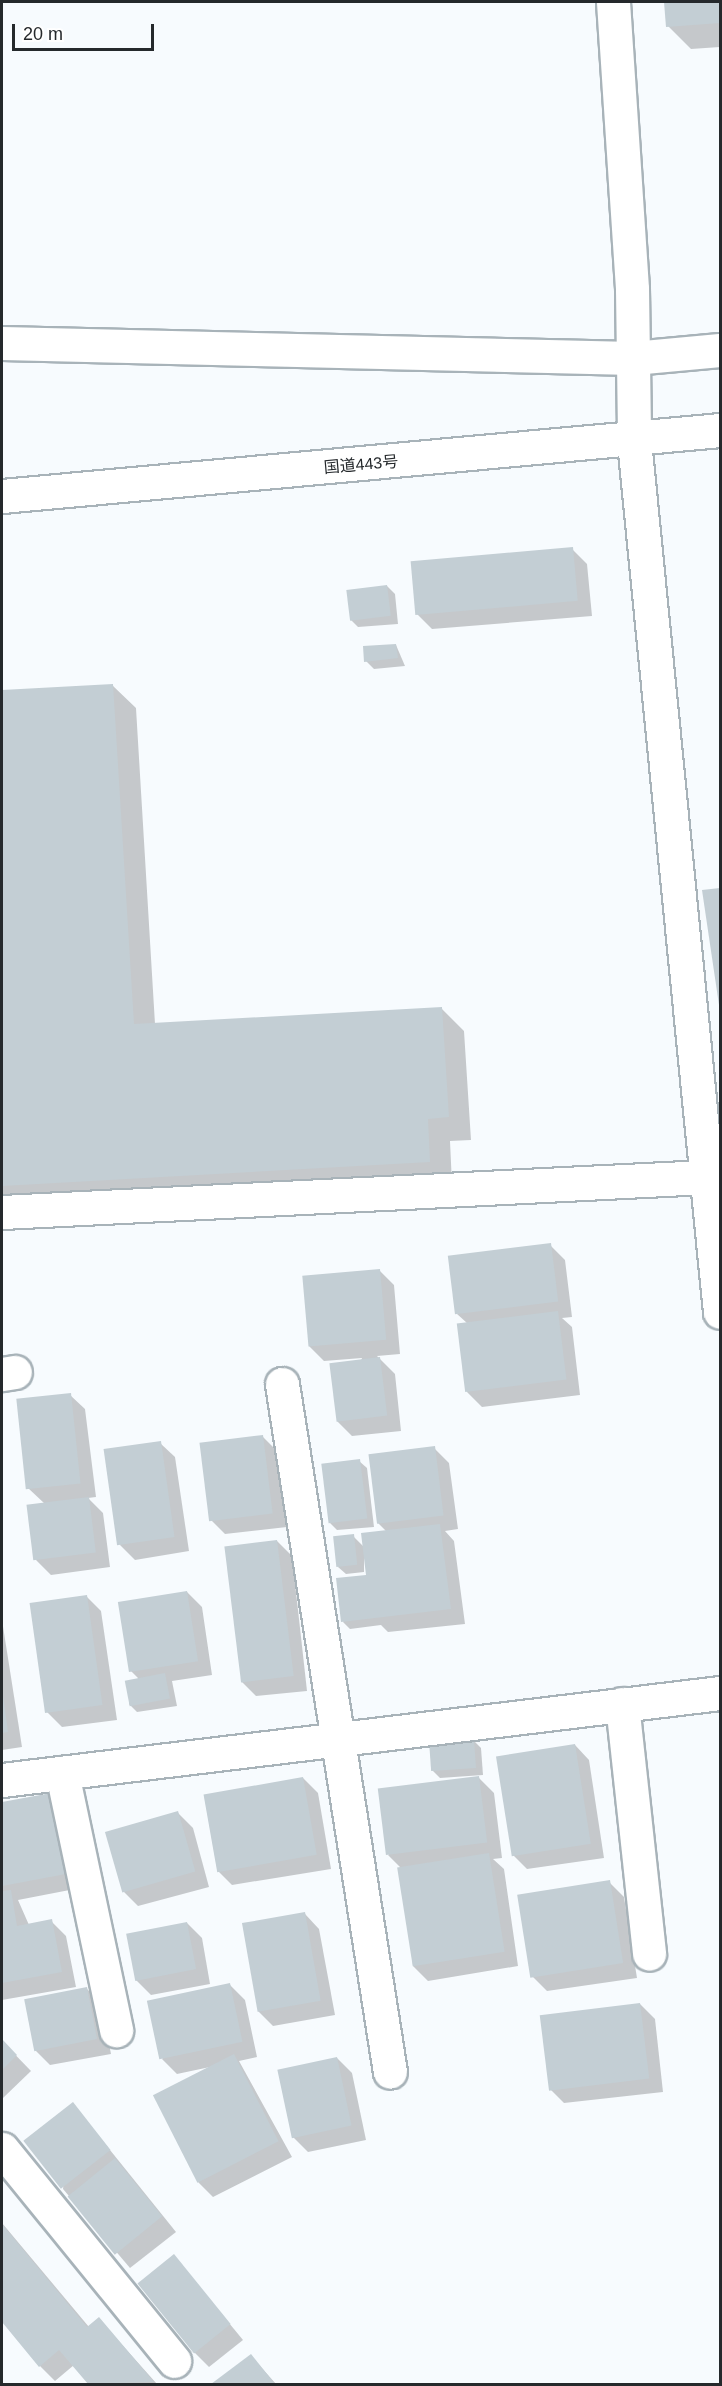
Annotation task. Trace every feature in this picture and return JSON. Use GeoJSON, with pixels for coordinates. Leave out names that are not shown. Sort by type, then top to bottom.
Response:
{"type":"FeatureCollection","features":[{"type":"Feature","properties":{"kind":"main road"},"geometry":{"type":"LineString","coordinates":[[613,2],[633,358],[634,441],[720,1312]]}},
{"type":"Feature","properties":{"kind":"main road"},"geometry":{"type":"LineString","coordinates":[[2,343],[633,358],[720,350]]}},
{"type":"Feature","properties":{"kind":"main road","name":"国道443号"},"geometry":{"type":"LineString","coordinates":[[2,496],[634,441],[720,430]]}},
{"type":"Feature","properties":{"kind":"main road"},"geometry":{"type":"LineString","coordinates":[[2,1212],[705,1177]]}},
{"type":"Feature","properties":{"kind":"main road"},"geometry":{"type":"LineString","coordinates":[[282,1384],[390,2072]]}},
{"type":"Feature","properties":{"kind":"main road"},"geometry":{"type":"LineString","coordinates":[[2,1780],[720,1693]]}},
{"type":"Feature","properties":{"kind":"main road"},"geometry":{"type":"LineString","coordinates":[[622,1704],[650,1954]]}},
{"type":"Feature","properties":{"kind":"main road"},"geometry":{"type":"LineString","coordinates":[[62,1773],[116,2030]]}},
{"type":"Feature","properties":{"kind":"main road"},"geometry":{"type":"LineString","coordinates":[[2,2149],[174,2361]]}},
{"type":"Feature","properties":{"kind":"building"},"geometry":{"type":"Polygon","coordinates":[[[664,2],[720,2],[720,23],[666,27],[664,2]]]}},
{"type":"Feature","properties":{"kind":"building"},"geometry":{"type":"Polygon","coordinates":[[[573,547],[578,601],[415,615],[411,561],[573,547]]]}},
{"type":"Feature","properties":{"kind":"building"},"geometry":{"type":"Polygon","coordinates":[[[387,585],[391,616],[350,621],[346,590],[387,585]]]}},
{"type":"Feature","properties":{"kind":"building"},"geometry":{"type":"Polygon","coordinates":[[[396,644],[398,658],[364,662],[363,646],[396,644]]]}},
{"type":"Feature","properties":{"kind":"building"},"geometry":{"type":"Polygon","coordinates":[[[113,684],[134,1024],[442,1007],[449,1117],[428,1119],[430,1162],[2,1186],[2,690],[113,684]]]}},
{"type":"Feature","properties":{"kind":"building"},"geometry":{"type":"Polygon","coordinates":[[[720,888],[720,1005],[719,1005],[702,890],[720,888]]]}},
{"type":"Feature","properties":{"kind":"building"},"geometry":{"type":"Polygon","coordinates":[[[551,1243],[558,1302],[455,1314],[448,1256],[551,1243]]]}},
{"type":"Feature","properties":{"kind":"building"},"geometry":{"type":"Polygon","coordinates":[[[380,1269],[386,1340],[308,1347],[302,1276],[380,1269]]]}},
{"type":"Feature","properties":{"kind":"building"},"geometry":{"type":"Polygon","coordinates":[[[558,1311],[566,1379],[465,1392],[457,1323],[558,1311]]]}},
{"type":"Feature","properties":{"kind":"building"},"geometry":{"type":"Polygon","coordinates":[[[380,1357],[387,1416],[337,1422],[329,1363],[380,1357]]]}},
{"type":"Feature","properties":{"kind":"building"},"geometry":{"type":"Polygon","coordinates":[[[71,1393],[81,1484],[26,1489],[16,1399],[71,1393]]]}},
{"type":"Feature","properties":{"kind":"building"},"geometry":{"type":"Polygon","coordinates":[[[263,1435],[273,1513],[209,1521],[199,1443],[263,1435]]]}},
{"type":"Feature","properties":{"kind":"building"},"geometry":{"type":"Polygon","coordinates":[[[161,1441],[174,1537],[117,1545],[104,1449],[161,1441]]]}},
{"type":"Feature","properties":{"kind":"building"},"geometry":{"type":"Polygon","coordinates":[[[435,1446],[444,1515],[377,1524],[368,1454],[435,1446]]]}},
{"type":"Feature","properties":{"kind":"building"},"geometry":{"type":"Polygon","coordinates":[[[360,1459],[367,1519],[329,1523],[321,1464],[360,1459]]]}},
{"type":"Feature","properties":{"kind":"building"},"geometry":{"type":"Polygon","coordinates":[[[89,1497],[96,1553],[33,1560],[26,1505],[89,1497]]]}},
{"type":"Feature","properties":{"kind":"building"},"geometry":{"type":"Polygon","coordinates":[[[440,1524],[451,1609],[341,1622],[336,1578],[366,1575],[361,1533],[440,1524]]]}},
{"type":"Feature","properties":{"kind":"building"},"geometry":{"type":"Polygon","coordinates":[[[354,1534],[357,1565],[336,1567],[333,1536],[354,1534]]]}},
{"type":"Feature","properties":{"kind":"building"},"geometry":{"type":"Polygon","coordinates":[[[277,1540],[294,1676],[241,1682],[224,1546],[277,1540]]]}},
{"type":"Feature","properties":{"kind":"building"},"geometry":{"type":"Polygon","coordinates":[[[187,1591],[198,1661],[129,1672],[118,1602],[187,1591]]]}},
{"type":"Feature","properties":{"kind":"building"},"geometry":{"type":"Polygon","coordinates":[[[87,1595],[102,1705],[45,1713],[30,1603],[87,1595]]]}},
{"type":"Feature","properties":{"kind":"building"},"geometry":{"type":"Polygon","coordinates":[[[165,1673],[170,1699],[130,1706],[125,1681],[165,1673]]]}},
{"type":"Feature","properties":{"kind":"building"},"geometry":{"type":"Polygon","coordinates":[[[2,1697],[8,1732],[2,1733],[2,1697]]]}},
{"type":"Feature","properties":{"kind":"building"},"geometry":{"type":"Polygon","coordinates":[[[474,1739],[476,1768],[431,1771],[429,1742],[474,1739]]]}},
{"type":"Feature","properties":{"kind":"building"},"geometry":{"type":"Polygon","coordinates":[[[575,1744],[591,1844],[512,1856],[496,1757],[575,1744]]]}},
{"type":"Feature","properties":{"kind":"building"},"geometry":{"type":"Polygon","coordinates":[[[479,1776],[487,1843],[386,1855],[378,1788],[479,1776]]]}},
{"type":"Feature","properties":{"kind":"building"},"geometry":{"type":"Polygon","coordinates":[[[303,1777],[317,1855],[217,1872],[204,1795],[303,1777]]]}},
{"type":"Feature","properties":{"kind":"building"},"geometry":{"type":"Polygon","coordinates":[[[51,1793],[66,1874],[2,1886],[2,1802],[51,1793]]]}},
{"type":"Feature","properties":{"kind":"building"},"geometry":{"type":"Polygon","coordinates":[[[178,1811],[195,1872],[122,1893],[105,1832],[178,1811]]]}},
{"type":"Feature","properties":{"kind":"building"},"geometry":{"type":"Polygon","coordinates":[[[489,1853],[505,1952],[413,1966],[397,1868],[489,1853]]]}},
{"type":"Feature","properties":{"kind":"building"},"geometry":{"type":"Polygon","coordinates":[[[610,1880],[623,1963],[530,1978],[517,1895],[610,1880]]]}},
{"type":"Feature","properties":{"kind":"building"},"geometry":{"type":"Polygon","coordinates":[[[11,1890],[17,1926],[52,1919],[62,1972],[2,1983],[2,1891],[11,1890]]]}},
{"type":"Feature","properties":{"kind":"building"},"geometry":{"type":"Polygon","coordinates":[[[305,1912],[321,2001],[258,2012],[242,1923],[305,1912]]]}},
{"type":"Feature","properties":{"kind":"building"},"geometry":{"type":"Polygon","coordinates":[[[187,1922],[196,1969],[135,1981],[126,1934],[187,1922]]]}},
{"type":"Feature","properties":{"kind":"building"},"geometry":{"type":"Polygon","coordinates":[[[230,1983],[242,2042],[159,2059],[147,2001],[230,1983]]]}},
{"type":"Feature","properties":{"kind":"building"},"geometry":{"type":"Polygon","coordinates":[[[87,1987],[97,2039],[34,2051],[24,1999],[87,1987]]]}},
{"type":"Feature","properties":{"kind":"building"},"geometry":{"type":"Polygon","coordinates":[[[640,2003],[649,2078],[549,2091],[540,2015],[640,2003]]]}},
{"type":"Feature","properties":{"kind":"building"},"geometry":{"type":"Polygon","coordinates":[[[2,2039],[17,2055],[2,2070],[2,2039]]]}},
{"type":"Feature","properties":{"kind":"building"},"geometry":{"type":"Polygon","coordinates":[[[234,2054],[278,2141],[197,2183],[153,2095],[234,2054]]]}},
{"type":"Feature","properties":{"kind":"building"},"geometry":{"type":"Polygon","coordinates":[[[337,2057],[352,2125],[292,2138],[277,2070],[337,2057]]]}},
{"type":"Feature","properties":{"kind":"building"},"geometry":{"type":"Polygon","coordinates":[[[73,2102],[111,2150],[61,2189],[23,2141],[73,2102]]]}},
{"type":"Feature","properties":{"kind":"building"},"geometry":{"type":"Polygon","coordinates":[[[115,2158],[162,2216],[115,2255],[68,2196],[115,2158]]]}},
{"type":"Feature","properties":{"kind":"building"},"geometry":{"type":"Polygon","coordinates":[[[2,2224],[87,2327],[99,2317],[154,2382],[88,2384],[59,2350],[39,2367],[2,2322],[2,2224]]]}},
{"type":"Feature","properties":{"kind":"building"},"geometry":{"type":"Polygon","coordinates":[[[174,2254],[231,2324],[194,2354],[137,2284],[174,2254]]]}},
{"type":"Feature","properties":{"kind":"building"},"geometry":{"type":"Polygon","coordinates":[[[251,2354],[275,2384],[211,2384],[251,2354]]]}}]}
